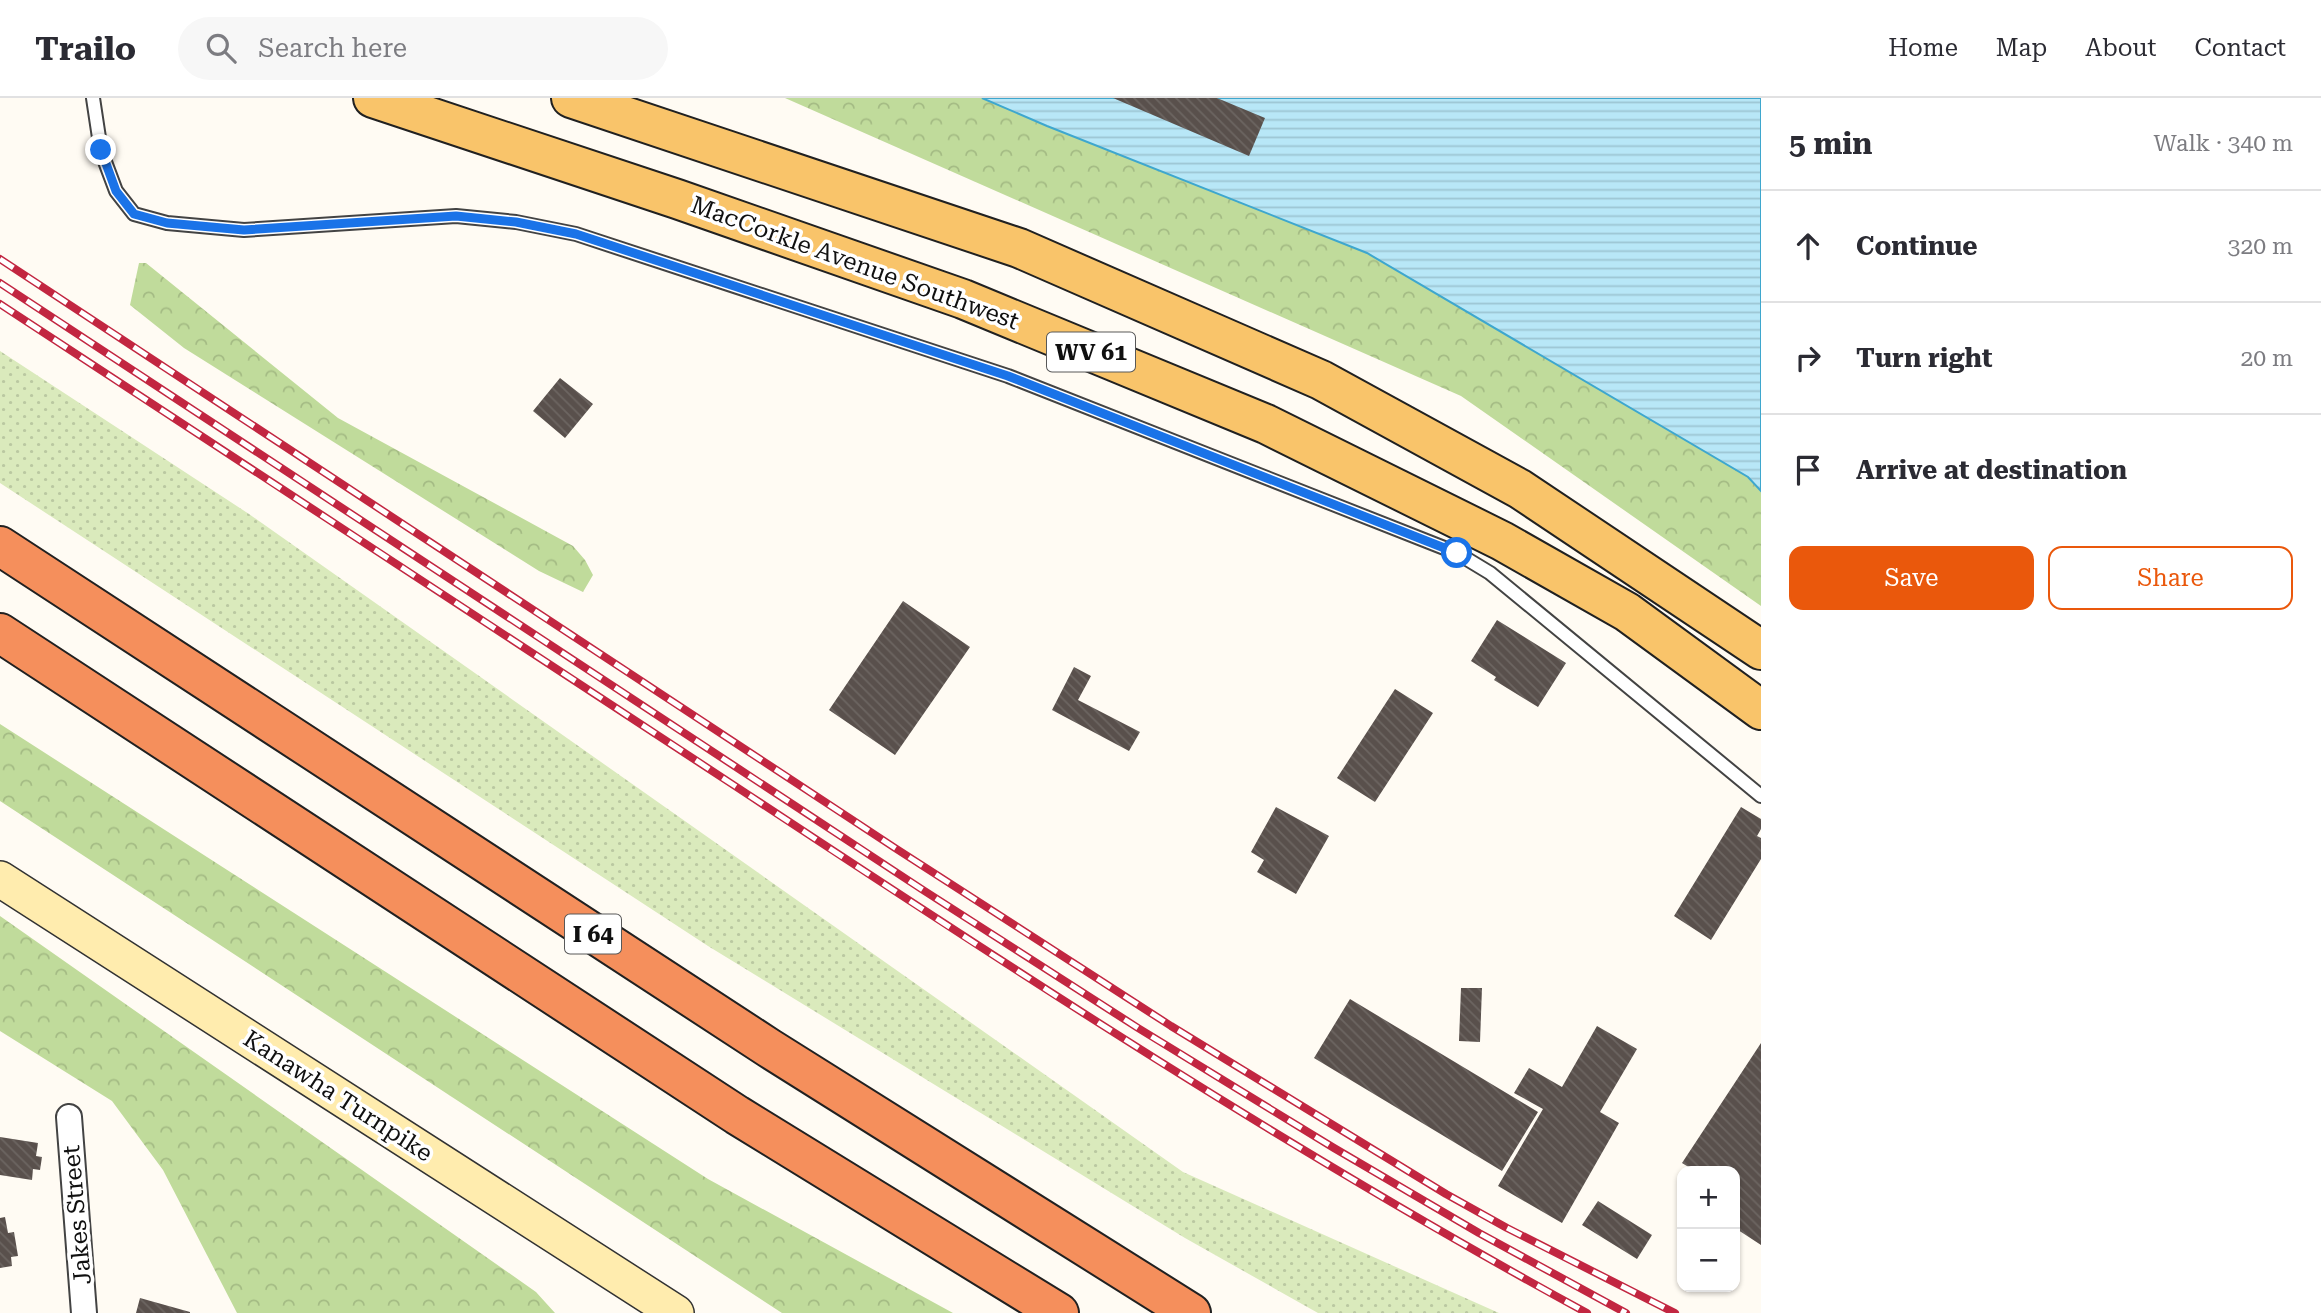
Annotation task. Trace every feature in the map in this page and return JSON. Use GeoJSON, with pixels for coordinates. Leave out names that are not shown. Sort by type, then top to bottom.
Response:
{"type":"FeatureCollection","features":[{"type":"Feature","properties":{"kind":"highway","name":"I 64"},"geometry":{"type":"LineString","coordinates":[[0,546],[757,1041],[1191,1313]]}},
{"type":"Feature","properties":{"kind":"highway"},"geometry":{"type":"LineString","coordinates":[[0,633],[737,1115],[1059,1313]]}},
{"type":"Feature","properties":{"kind":"main road","name":"MacCorkle Avenue Southwest"},"geometry":{"type":"LineString","coordinates":[[373,98],[677,199],[963,299],[1266,424],[1502,541],[1627,612],[1761,710]]}},
{"type":"Feature","properties":{"kind":"main road","name":"WV 61"},"geometry":{"type":"LineString","coordinates":[[571,98],[1019,248],[1321,380],[1520,489],[1761,650]]}},
{"type":"Feature","properties":{"kind":"main road","name":"Kanawha Turnpike"},"geometry":{"type":"LineString","coordinates":[[0,879],[676,1313]]}},
{"type":"Feature","properties":{"kind":"street","name":"Jakes Street"},"geometry":{"type":"LineString","coordinates":[[69,1117],[84,1313]]}},
{"type":"Feature","properties":{"kind":"lane"},"geometry":{"type":"LineString","coordinates":[[93,98],[105,161],[116,191],[134,214],[167,223],[244,230],[456,216],[516,222],[576,234],[1008,376],[1457,553],[1490,573],[1761,796]]}},
{"type":"Feature","properties":{"kind":"green space"},"geometry":{"type":"Polygon","coordinates":[[[785,98],[982,98],[1367,253],[1748,477],[1761,491],[1761,606],[1461,396],[785,98]]]}},
{"type":"Feature","properties":{"kind":"green space"},"geometry":{"type":"Polygon","coordinates":[[[139,263],[146,263],[338,418],[573,546],[593,575],[583,592],[539,571],[184,348],[130,305],[139,263]]]}},
{"type":"Feature","properties":{"kind":"green space"},"geometry":{"type":"Polygon","coordinates":[[[0,351],[249,514],[1183,1172],[1499,1313],[1318,1313],[1185,1238],[708,946],[0,483],[0,351]]]}},
{"type":"Feature","properties":{"kind":"green space"},"geometry":{"type":"Polygon","coordinates":[[[0,724],[708,1179],[953,1313],[782,1313],[0,801],[0,724]]]}},
{"type":"Feature","properties":{"kind":"green space"},"geometry":{"type":"Polygon","coordinates":[[[0,916],[536,1292],[555,1313],[237,1313],[163,1170],[112,1101],[0,1031],[0,916]]]}},
{"type":"Feature","properties":{"kind":"water"},"geometry":{"type":"Polygon","coordinates":[[[982,98],[1761,98],[1761,491],[1748,477],[1367,253],[982,98]]]}},
{"type":"Feature","properties":{"kind":"building"},"geometry":{"type":"Polygon","coordinates":[[[1113,98],[1217,98],[1265,118],[1249,156],[1113,98]]]}},
{"type":"Feature","properties":{"kind":"building"},"geometry":{"type":"Polygon","coordinates":[[[560,378],[593,404],[565,438],[533,411],[560,378]]]}},
{"type":"Feature","properties":{"kind":"building"},"geometry":{"type":"Polygon","coordinates":[[[903,601],[970,647],[895,755],[829,710],[903,601]]]}},
{"type":"Feature","properties":{"kind":"building"},"geometry":{"type":"Polygon","coordinates":[[[1497,620],[1566,663],[1538,707],[1494,680],[1496,677],[1471,661],[1497,620]]]}},
{"type":"Feature","properties":{"kind":"building"},"geometry":{"type":"Polygon","coordinates":[[[1074,667],[1091,676],[1078,700],[1140,732],[1129,751],[1052,710],[1074,667]]]}},
{"type":"Feature","properties":{"kind":"building"},"geometry":{"type":"Polygon","coordinates":[[[1395,689],[1433,713],[1375,802],[1337,778],[1395,689]]]}},
{"type":"Feature","properties":{"kind":"building"},"geometry":{"type":"Polygon","coordinates":[[[1276,807],[1329,836],[1296,894],[1257,872],[1264,860],[1251,852],[1276,807]]]}},
{"type":"Feature","properties":{"kind":"building"},"geometry":{"type":"Polygon","coordinates":[[[1741,807],[1761,819],[1761,829],[1757,836],[1761,838],[1761,859],[1711,940],[1674,916],[1741,807]]]}},
{"type":"Feature","properties":{"kind":"building"},"geometry":{"type":"Polygon","coordinates":[[[1461,988],[1482,988],[1480,1042],[1459,1041],[1461,988]]]}},
{"type":"Feature","properties":{"kind":"building"},"geometry":{"type":"Polygon","coordinates":[[[1350,999],[1538,1112],[1502,1171],[1314,1058],[1350,999]]]}},
{"type":"Feature","properties":{"kind":"building"},"geometry":{"type":"Polygon","coordinates":[[[1597,1026],[1637,1049],[1600,1112],[1619,1123],[1562,1223],[1498,1186],[1543,1109],[1514,1093],[1529,1068],[1562,1087],[1597,1026]]]}},
{"type":"Feature","properties":{"kind":"building"},"geometry":{"type":"Polygon","coordinates":[[[1761,1043],[1761,1245],[1740,1231],[1740,1166],[1687,1166],[1682,1163],[1761,1043]]]}},
{"type":"Feature","properties":{"kind":"building"},"geometry":{"type":"Polygon","coordinates":[[[0,1137],[38,1143],[36,1156],[42,1157],[40,1170],[33,1169],[32,1180],[0,1175],[0,1137]]]}},
{"type":"Feature","properties":{"kind":"building"},"geometry":{"type":"Polygon","coordinates":[[[1598,1201],[1652,1235],[1637,1259],[1582,1225],[1598,1201]]]}},
{"type":"Feature","properties":{"kind":"building"},"geometry":{"type":"Polygon","coordinates":[[[5,1217],[8,1233],[14,1232],[18,1256],[11,1257],[12,1266],[0,1268],[0,1218],[5,1217]]]}},
{"type":"Feature","properties":{"kind":"building"},"geometry":{"type":"Polygon","coordinates":[[[140,1298],[190,1312],[190,1313],[136,1313],[140,1298]]]}},
{"type":"Feature","properties":{"kind":"railway"},"geometry":{"type":"LineString","coordinates":[[0,259],[895,848],[1171,1026],[1446,1194],[1675,1313]]}},
{"type":"Feature","properties":{"kind":"railway"},"geometry":{"type":"LineString","coordinates":[[0,283],[923,890],[1138,1028],[1479,1233],[1626,1313]]}},
{"type":"Feature","properties":{"kind":"railway"},"geometry":{"type":"LineString","coordinates":[[0,304],[1050,992],[1369,1189],[1587,1313]]}},
{"type":"Feature","properties":{"kind":"route"},"geometry":{"type":"LineString","coordinates":[[101,150],[116,191],[134,214],[167,223],[244,230],[456,216],[516,222],[576,234],[1008,376],[1457,553]]}}]}
